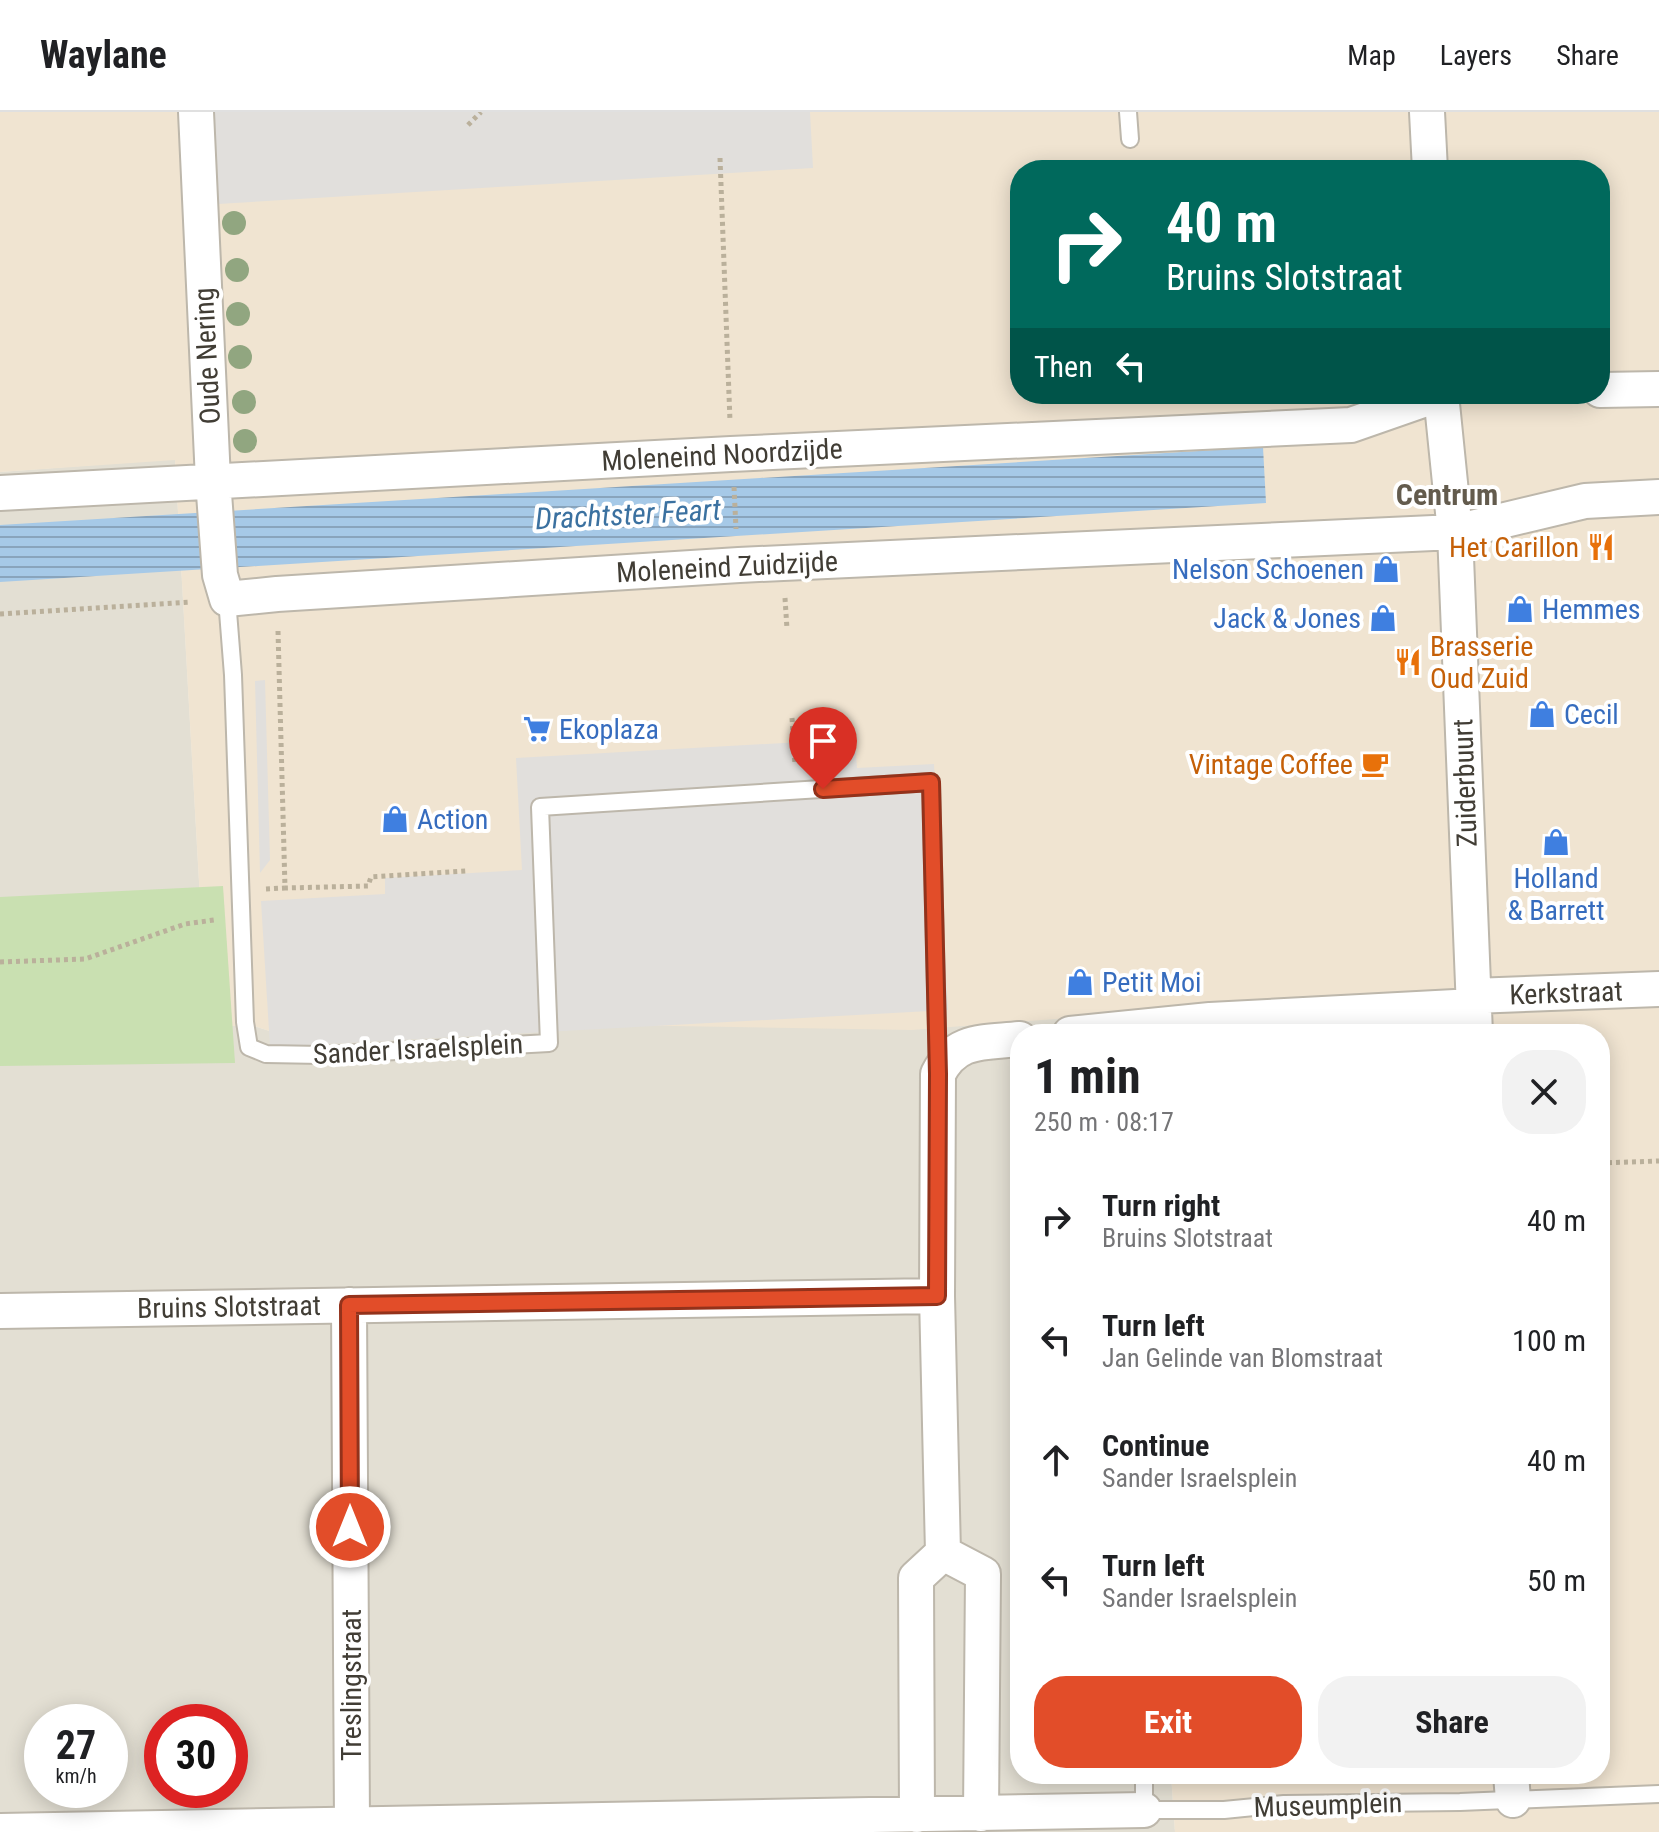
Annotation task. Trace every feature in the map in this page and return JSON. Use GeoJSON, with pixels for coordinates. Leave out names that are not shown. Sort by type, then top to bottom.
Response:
{"type":"FeatureCollection","features":[{"type":"Feature","properties":{"kind":"street","name":"Oude Nering"},"geometry":{"type":"LineString","coordinates":[[196,112],[214,492],[224,587]]}},
{"type":"Feature","properties":{"kind":"street"},"geometry":{"type":"LineString","coordinates":[[1427,112],[1429,160]]}},
{"type":"Feature","properties":{"kind":"street"},"geometry":{"type":"LineString","coordinates":[[1610,390],[1659,389]]}},
{"type":"Feature","properties":{"kind":"street","name":"Moleneind Noordzijde"},"geometry":{"type":"LineString","coordinates":[[0,493],[214,492],[731,454],[1351,425],[1411,404]]}},
{"type":"Feature","properties":{"kind":"street","name":"Zuiderbuurt"},"geometry":{"type":"LineString","coordinates":[[1441,404],[1455,532],[1474,1012]]}},
{"type":"Feature","properties":{"kind":"street","name":"Moleneind Zuidzijde"},"geometry":{"type":"LineString","coordinates":[[224,587],[277,594],[739,565],[1455,532],[1585,501],[1659,497]]}},
{"type":"Feature","properties":{"kind":"street","name":"Kerkstraat"},"geometry":{"type":"LineString","coordinates":[[1263,1024],[1474,1012],[1659,989]]}},
{"type":"Feature","properties":{"kind":"street"},"geometry":{"type":"LineString","coordinates":[[917,1815],[916,1578],[943,1553],[937,1296],[938,1074],[946,1058],[956,1050],[1010,1040]]}},
{"type":"Feature","properties":{"kind":"street","name":"Bruins Slotstraat"},"geometry":{"type":"LineString","coordinates":[[0,1311],[937,1296]]}},
{"type":"Feature","properties":{"kind":"street","name":"Treslingstraat"},"geometry":{"type":"LineString","coordinates":[[349,1305],[352,1824]]}},
{"type":"Feature","properties":{"kind":"street"},"geometry":{"type":"LineString","coordinates":[[943,1553],[983,1574],[981,1814]]}},
{"type":"Feature","properties":{"kind":"street"},"geometry":{"type":"LineString","coordinates":[[0,1831],[352,1824],[717,1825],[917,1815],[1144,1810]]}},
{"type":"Feature","properties":{"kind":"lane"},"geometry":{"type":"LineString","coordinates":[[1128,112],[1130,139]]}},
{"type":"Feature","properties":{"kind":"lane","name":"Sander Israelsplein"},"geometry":{"type":"LineString","coordinates":[[224,587],[246,1041],[249,1047],[266,1054],[322,1055],[549,1043],[540,807],[931,782],[938,1074]]}},
{"type":"Feature","properties":{"kind":"lane"},"geometry":{"type":"LineString","coordinates":[[1144,1784],[1144,1810]]}},
{"type":"Feature","properties":{"kind":"lane","name":"Museumplein"},"geometry":{"type":"LineString","coordinates":[[1144,1810],[1224,1810],[1512,1787],[1659,1794]]}},
{"type":"Feature","properties":{"kind":"path"},"geometry":{"type":"LineString","coordinates":[[468,125],[481,112]]}},
{"type":"Feature","properties":{"kind":"path"},"geometry":{"type":"LineString","coordinates":[[720,158],[731,454],[739,565]]}},
{"type":"Feature","properties":{"kind":"path"},"geometry":{"type":"LineString","coordinates":[[0,614],[224,587]]}},
{"type":"Feature","properties":{"kind":"path"},"geometry":{"type":"LineString","coordinates":[[277,594],[285,888],[368,886],[371,877],[467,871]]}},
{"type":"Feature","properties":{"kind":"path"},"geometry":{"type":"LineString","coordinates":[[792,718],[796,790]]}},
{"type":"Feature","properties":{"kind":"path"},"geometry":{"type":"LineString","coordinates":[[0,962],[85,959],[185,924],[242,916]]}},
{"type":"Feature","properties":{"kind":"path"},"geometry":{"type":"LineString","coordinates":[[1610,1163],[1659,1161]]}},
{"type":"Feature","properties":{"kind":"shaded area"},"geometry":{"type":"Polygon","coordinates":[[[0,112],[1659,112],[1659,1832],[1175,1832],[1172,1784],[1610,1784],[1610,1024],[1225,1024],[1225,1006],[912,1030],[551,1024],[282,1035],[254,1026],[228,1026],[205,987],[175,460],[0,472],[0,112]]]}},
{"type":"Feature","properties":{"kind":"shaded area"},"geometry":{"type":"Polygon","coordinates":[[[195,112],[810,112],[813,168],[201,205],[195,112]]]}},
{"type":"Feature","properties":{"kind":"shaded area"},"geometry":{"type":"Polygon","coordinates":[[[175,459],[205,987],[228,1026],[254,1026],[282,1035],[1225,1006],[1225,1024],[1010,1024],[1010,1784],[1172,1784],[1175,1832],[0,1832],[0,472],[175,459]]]}},
{"type":"Feature","properties":{"kind":"shaded area"},"geometry":{"type":"Polygon","coordinates":[[[265,680],[270,860],[260,873],[255,681],[265,680]]]}},
{"type":"Feature","properties":{"kind":"shaded area"},"geometry":{"type":"Polygon","coordinates":[[[855,739],[857,768],[934,764],[948,1010],[270,1047],[261,901],[385,894],[385,878],[522,870],[516,758],[855,739]]]}},
{"type":"Feature","properties":{"kind":"green space"},"geometry":{"type":"Polygon","coordinates":[[[223,886],[235,1063],[0,1066],[0,897],[223,886]]]}},
{"type":"Feature","properties":{"kind":"water","name":"Drachtster Feart"},"geometry":{"type":"Polygon","coordinates":[[[1263,447],[1266,503],[0,582],[0,525],[1263,447]]]}},
{"type":"Feature","properties":{"kind":"place","name":"Het Carillon"},"geometry":{"type":"Point","coordinates":[1601,547]}},
{"type":"Feature","properties":{"kind":"place","name":"Nelson Schoenen"},"geometry":{"type":"Point","coordinates":[1386,569]}},
{"type":"Feature","properties":{"kind":"place","name":"Hemmes"},"geometry":{"type":"Point","coordinates":[1520,609]}},
{"type":"Feature","properties":{"kind":"place","name":"Jack & Jones"},"geometry":{"type":"Point","coordinates":[1383,618]}},
{"type":"Feature","properties":{"kind":"place","name":"Brasserie Oud Zuid"},"geometry":{"type":"Point","coordinates":[1408,662]}},
{"type":"Feature","properties":{"kind":"place","name":"Cecil"},"geometry":{"type":"Point","coordinates":[1542,714]}},
{"type":"Feature","properties":{"kind":"place","name":"Ekoplaza"},"geometry":{"type":"Point","coordinates":[537,729]}},
{"type":"Feature","properties":{"kind":"place","name":"Vintage Coffee"},"geometry":{"type":"Point","coordinates":[1375,764]}},
{"type":"Feature","properties":{"kind":"place","name":"Action"},"geometry":{"type":"Point","coordinates":[395,819]}},
{"type":"Feature","properties":{"kind":"place","name":"Holland & Barrett"},"geometry":{"type":"Point","coordinates":[1556,842]}},
{"type":"Feature","properties":{"kind":"place","name":"Petit Moi"},"geometry":{"type":"Point","coordinates":[1080,982]}},
{"type":"Feature","properties":{"kind":"district","name":"Centrum"},"geometry":{"type":"Point","coordinates":[1447,494]}},
{"type":"Feature","properties":{"kind":"route"},"geometry":{"type":"LineString","coordinates":[[350,1527],[349,1305],[937,1296],[938,1074],[931,782],[823,789]]}}]}
